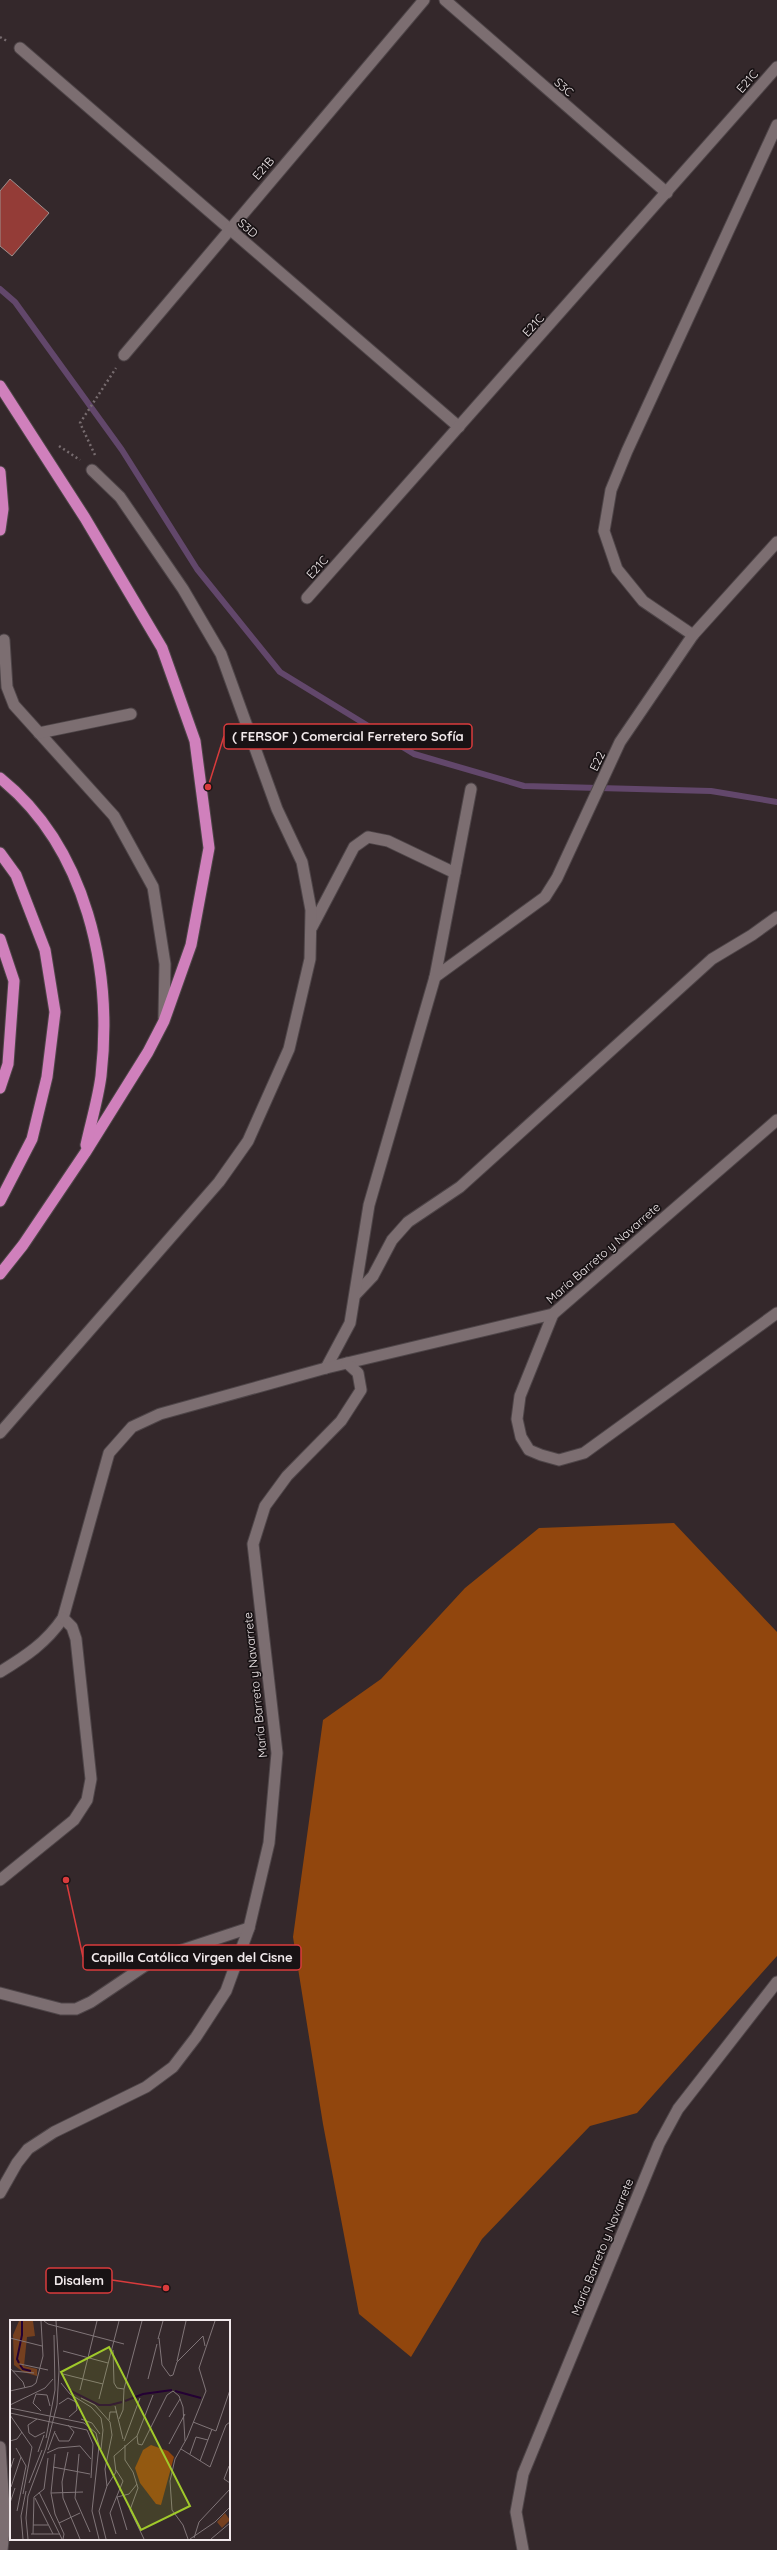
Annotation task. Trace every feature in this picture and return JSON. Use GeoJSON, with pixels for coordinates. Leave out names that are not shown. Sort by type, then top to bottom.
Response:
{"type":"FeatureCollection","features":[{"type":"Feature","properties":{"kind":"highway"},"geometry":{"type":"LineString","coordinates":[[0,386],[85,518],[162,648],[195,741],[209,848],[191,945],[164,1021],[148,1052],[85,1153],[23,1245],[0,1274]]}},
{"type":"Feature","properties":{"kind":"highway"},"geometry":{"type":"LineString","coordinates":[[0,472],[3,509],[0,530]]}},
{"type":"Feature","properties":{"kind":"highway"},"geometry":{"type":"LineString","coordinates":[[0,778],[22,796],[69,861],[97,945],[104,1009],[101,1077],[85,1153]]}},
{"type":"Feature","properties":{"kind":"highway"},"geometry":{"type":"LineString","coordinates":[[0,853],[16,875],[45,950],[55,1012],[47,1077],[32,1139],[0,1201]]}},
{"type":"Feature","properties":{"kind":"highway"},"geometry":{"type":"LineString","coordinates":[[0,939],[14,981],[8,1064],[0,1088]]}},
{"type":"Feature","properties":{"kind":"street","name":"E21B"},"geometry":{"type":"LineString","coordinates":[[124,355],[229,228],[424,0]]}},
{"type":"Feature","properties":{"kind":"street","name":"S3C"},"geometry":{"type":"LineString","coordinates":[[445,0],[667,193]]}},
{"type":"Feature","properties":{"kind":"street","name":"S3D"},"geometry":{"type":"LineString","coordinates":[[20,48],[459,427]]}},
{"type":"Feature","properties":{"kind":"street","name":"E21C"},"geometry":{"type":"LineString","coordinates":[[306,598],[667,193],[777,67]]}},
{"type":"Feature","properties":{"kind":"street"},"geometry":{"type":"LineString","coordinates":[[693,635],[643,601],[617,569],[604,531],[611,490],[627,451],[777,125]]}},
{"type":"Feature","properties":{"kind":"street"},"geometry":{"type":"LineString","coordinates":[[0,1433],[219,1182],[248,1141],[289,1049],[310,959],[311,910],[302,862],[277,809],[221,654],[183,590],[120,497],[92,470]]}},
{"type":"Feature","properties":{"kind":"street","name":"E22"},"geometry":{"type":"LineString","coordinates":[[435,977],[545,897],[557,878],[620,742],[693,635],[777,542]]}},
{"type":"Feature","properties":{"kind":"street"},"geometry":{"type":"LineString","coordinates":[[4,640],[6,687],[14,705],[114,816],[153,887],[165,964],[164,1021]]}},
{"type":"Feature","properties":{"kind":"street"},"geometry":{"type":"LineString","coordinates":[[39,733],[131,714]]}},
{"type":"Feature","properties":{"kind":"street"},"geometry":{"type":"LineString","coordinates":[[326,1368],[350,1323],[356,1294],[369,1205],[435,977],[471,789]]}},
{"type":"Feature","properties":{"kind":"street"},"geometry":{"type":"LineString","coordinates":[[310,930],[354,847],[368,837],[388,841],[454,873]]}},
{"type":"Feature","properties":{"kind":"street"},"geometry":{"type":"LineString","coordinates":[[356,1294],[373,1276],[392,1240],[408,1222],[460,1187],[712,959],[752,935],[777,917]]}},
{"type":"Feature","properties":{"kind":"street","name":"María Barreto y Navarrete"},"geometry":{"type":"LineString","coordinates":[[0,1672],[36,1650],[51,1635],[63,1618],[109,1453],[132,1428],[160,1414],[326,1368],[553,1314],[777,1120]]}},
{"type":"Feature","properties":{"kind":"street"},"geometry":{"type":"LineString","coordinates":[[553,1314],[520,1396],[517,1419],[521,1437],[529,1450],[540,1455],[559,1460],[584,1453],[777,1313]]}},
{"type":"Feature","properties":{"kind":"street","name":"María Barreto y Navarrete"},"geometry":{"type":"LineString","coordinates":[[0,2193],[17,2163],[28,2149],[54,2132],[146,2087],[173,2067],[196,2037],[226,1991],[249,1928],[270,1843],[277,1753],[253,1544],[265,1506],[287,1476],[341,1420],[361,1390],[358,1373],[347,1363]]}},
{"type":"Feature","properties":{"kind":"street"},"geometry":{"type":"LineString","coordinates":[[0,1880],[74,1820],[87,1800],[91,1779],[76,1639],[72,1627],[63,1618]]}},
{"type":"Feature","properties":{"kind":"street"},"geometry":{"type":"LineString","coordinates":[[0,1993],[61,2009],[76,2009],[91,2002],[155,1959],[249,1928]]}},
{"type":"Feature","properties":{"kind":"street","name":"María Barreto y Navarrete"},"geometry":{"type":"LineString","coordinates":[[523,2550],[516,2512],[523,2474],[659,2144],[678,2109],[777,1982]]}},
{"type":"Feature","properties":{"kind":"street"},"geometry":{"type":"LineString","coordinates":[[0,2447],[5,2521],[2,2550]]}},
{"type":"Feature","properties":{"kind":"path"},"geometry":{"type":"LineString","coordinates":[[92,470],[98,462],[80,423],[124,355]]}},
{"type":"Feature","properties":{"kind":"shaded area"},"geometry":{"type":"Polygon","coordinates":[[[674,1523],[777,1632],[777,1956],[637,2113],[590,2126],[482,2239],[411,2357],[359,2314],[323,2124],[293,1937],[323,1720],[381,1679],[465,1588],[539,1528],[674,1523]]]}},
{"type":"Feature","properties":{"kind":"building"},"geometry":{"type":"Polygon","coordinates":[[[10,179],[49,213],[12,256],[0,246],[0,191],[10,179]]]}},
{"type":"Feature","properties":{"kind":"waterway"},"geometry":{"type":"LineString","coordinates":[[0,289],[15,302],[122,450],[197,569],[280,672],[414,754],[524,786],[711,791],[777,802]]}},
{"type":"Feature","properties":{"kind":"place","name":"( FERSOF ) Comercial Ferretero Sofía"},"geometry":{"type":"Point","coordinates":[208,787]}},
{"type":"Feature","properties":{"kind":"place","name":"Capilla Católica Virgen del Cisne"},"geometry":{"type":"Point","coordinates":[66,1880]}},
{"type":"Feature","properties":{"kind":"place","name":"Disalem"},"geometry":{"type":"Point","coordinates":[166,2288]}}]}
